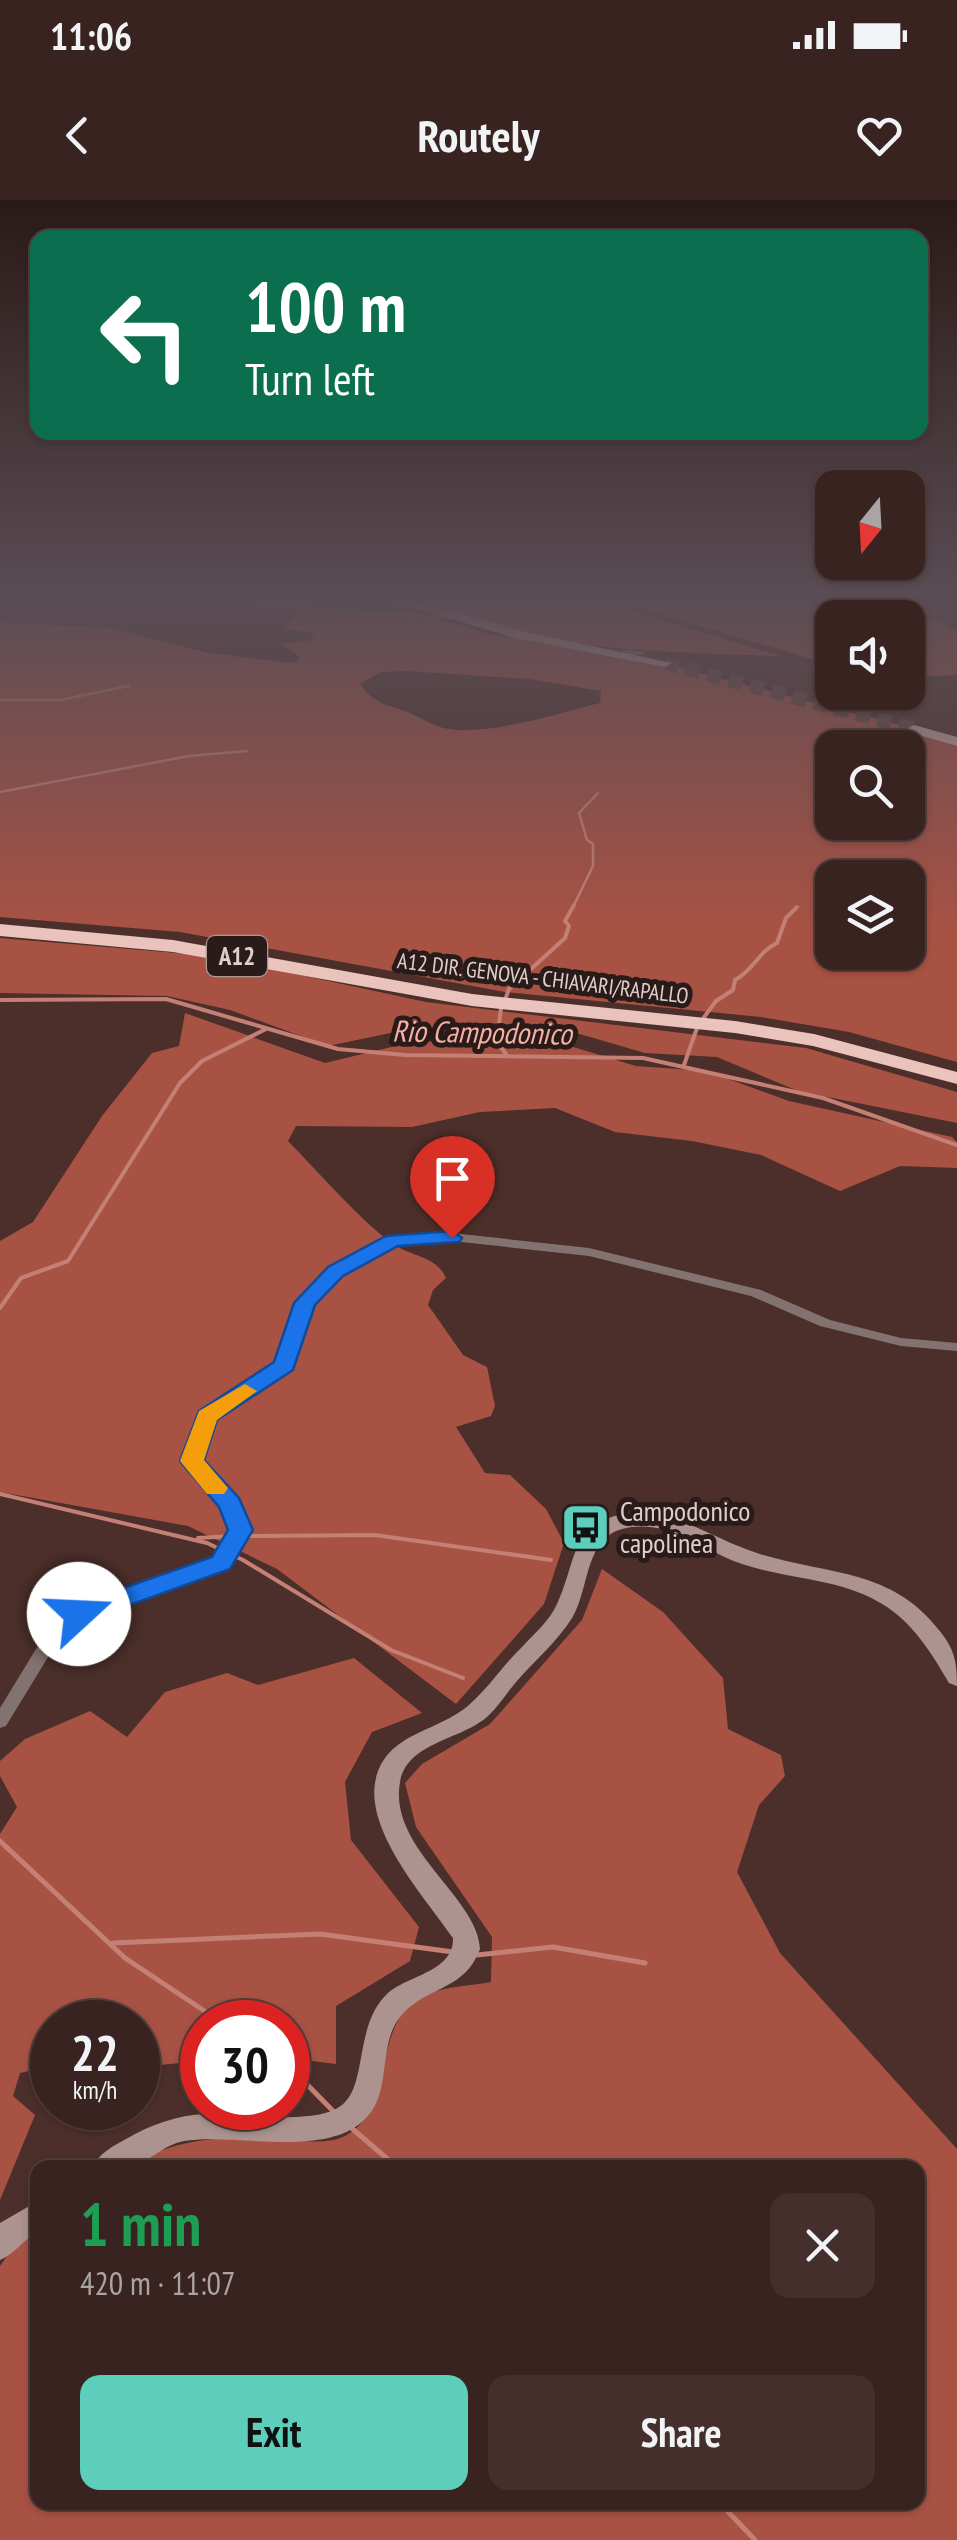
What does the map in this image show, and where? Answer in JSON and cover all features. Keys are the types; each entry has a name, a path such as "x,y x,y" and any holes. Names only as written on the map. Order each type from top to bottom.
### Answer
{"highway":[{"name":"A12 DIR. GENOVA - CHIAVARI/RAPALLO","path":"0,926 172,946 474,996 649,1013 815,1037 957,1078"},
{"name":"A12","path":"815,1037 957,1070"}],"main road":[{"path":"914,728 957,742"}],"street":[{"path":"0,1722 50,1640 79,1614 221,1563 240,1530 230,1504 192,1461 207,1416 284,1365 305,1303 336,1272 394,1240 452,1238 589,1252 756,1293 825,1323 901,1342 957,1346"},
{"path":"117,2160 132,2149 185,2128 319,2128 353,2113 363,2099 380,2024 389,2008 462,1965 468,1948 466,1936 396,1832 386,1784 396,1761 417,1742 476,1714 564,1614 590,1540 610,1524 639,1520 674,1524 745,1558 860,1584 882,1593 910,1612 938,1642 957,1677"},
{"path":"0,2246 10,2233 30,2219"}],"shaded area":[{"path":"0,709 399,709 440,727 476,730 575,709 815,709 842,710 919,730 815,730 815,840 925,840 925,732 957,740 957,1062 849,1032 761,1017 505,992 180,932 0,917"},
{"path":"0,938 212,956 426,1002 806,1048 957,1092 957,1123 798,1091 717,1057 645,1053 559,1028 488,1023 400,1031 328,1046 230,1010 167,996 0,993"},
{"path":"185,1013 325,1063 408,1043 498,1037 553,1041 636,1066 706,1071 789,1101 952,1137 957,1142 957,1168 900,1166 840,1191 761,1155 692,1141 615,1132 555,1108 480,1112 412,1127 296,1126 288,1141 344,1200 390,1242 433,1263 446,1278 433,1290 428,1305 463,1355 487,1367 495,1406 491,1416 456,1427 485,1473 510,1475 546,1509 564,1543 544,1604 456,1704 277,1569 188,1526 0,1492 0,1241 33,1222 102,1116 152,1053 179,1046"},
{"path":"602,1569 663,1612 723,1678 728,1729 781,1755 785,1776 759,1805 737,1872 780,1953 957,2149 957,2540 0,2540 0,2266 12,2249 30,2235 30,2510 925,2510 925,2160 141,2160 202,2141 320,2141 343,2137 359,2125 370,2109 393,2031 403,2013 417,1999 433,1992 491,1982 492,1937 416,1827 405,1783 422,1764 490,1724 582,1620"},
{"path":"354,1658 422,1713 372,1732 345,1782 351,1840 419,1927 410,1961 336,2006 336,2064 310,2061 310,2000 180,2000 180,2063 160,2065 160,2000 30,2000 30,2071 20,2073 13,2096 30,2111 30,2127 0,2200 0,1834 17,1807 0,1776 0,1761 25,1739 90,1711 127,1737 165,1692 227,1673 258,1685"}],"waterway":[{"path":"0,792 189,756 247,751"},
{"path":"574,905 593,866 593,844 587,840 579,813 598,793"},
{"path":"505,1000 509,989 565,938 569,926 565,921 574,905"},
{"path":"702,1020 716,1001 733,990 735,980 777,943 786,918 797,907"},
{"name":"Rio Campodonico","path":"0,1000 166,999 338,1049 405,1055 643,1058 823,1098 957,1145"},
{"path":"501,1008 497,1042 506,1054"},
{"path":"684,1065 697,1028"},
{"path":"0,1308 21,1278 68,1261 180,1083 202,1061 266,1029"},
{"path":"0,1494 207,1543 243,1560 391,1650 463,1678"},
{"path":"243,1536 375,1535 551,1560"},
{"path":"198,1538 233,1536"},
{"path":"0,1841 125,1958 188,2000"},
{"path":"113,1943 320,1934 453,1952"},
{"path":"477,1955 553,1947 645,1963"},
{"path":"310,2087 334,2112"},
{"path":"348,2125 389,2160"},
{"path":"727,2510 755,2540"}],"tunnel":[{"path":"839,709 914,729"}],"slow traffic":[{"path":"216,1488 192,1461 207,1416 245,1391"}],"place":[{"name":"Campodonico capolinea","path":"585,1527"}],"route":[{"path":"79,1614 221,1563 240,1530 230,1504 192,1461 207,1416 284,1365 305,1303 336,1272 394,1240 452,1238"}]}
